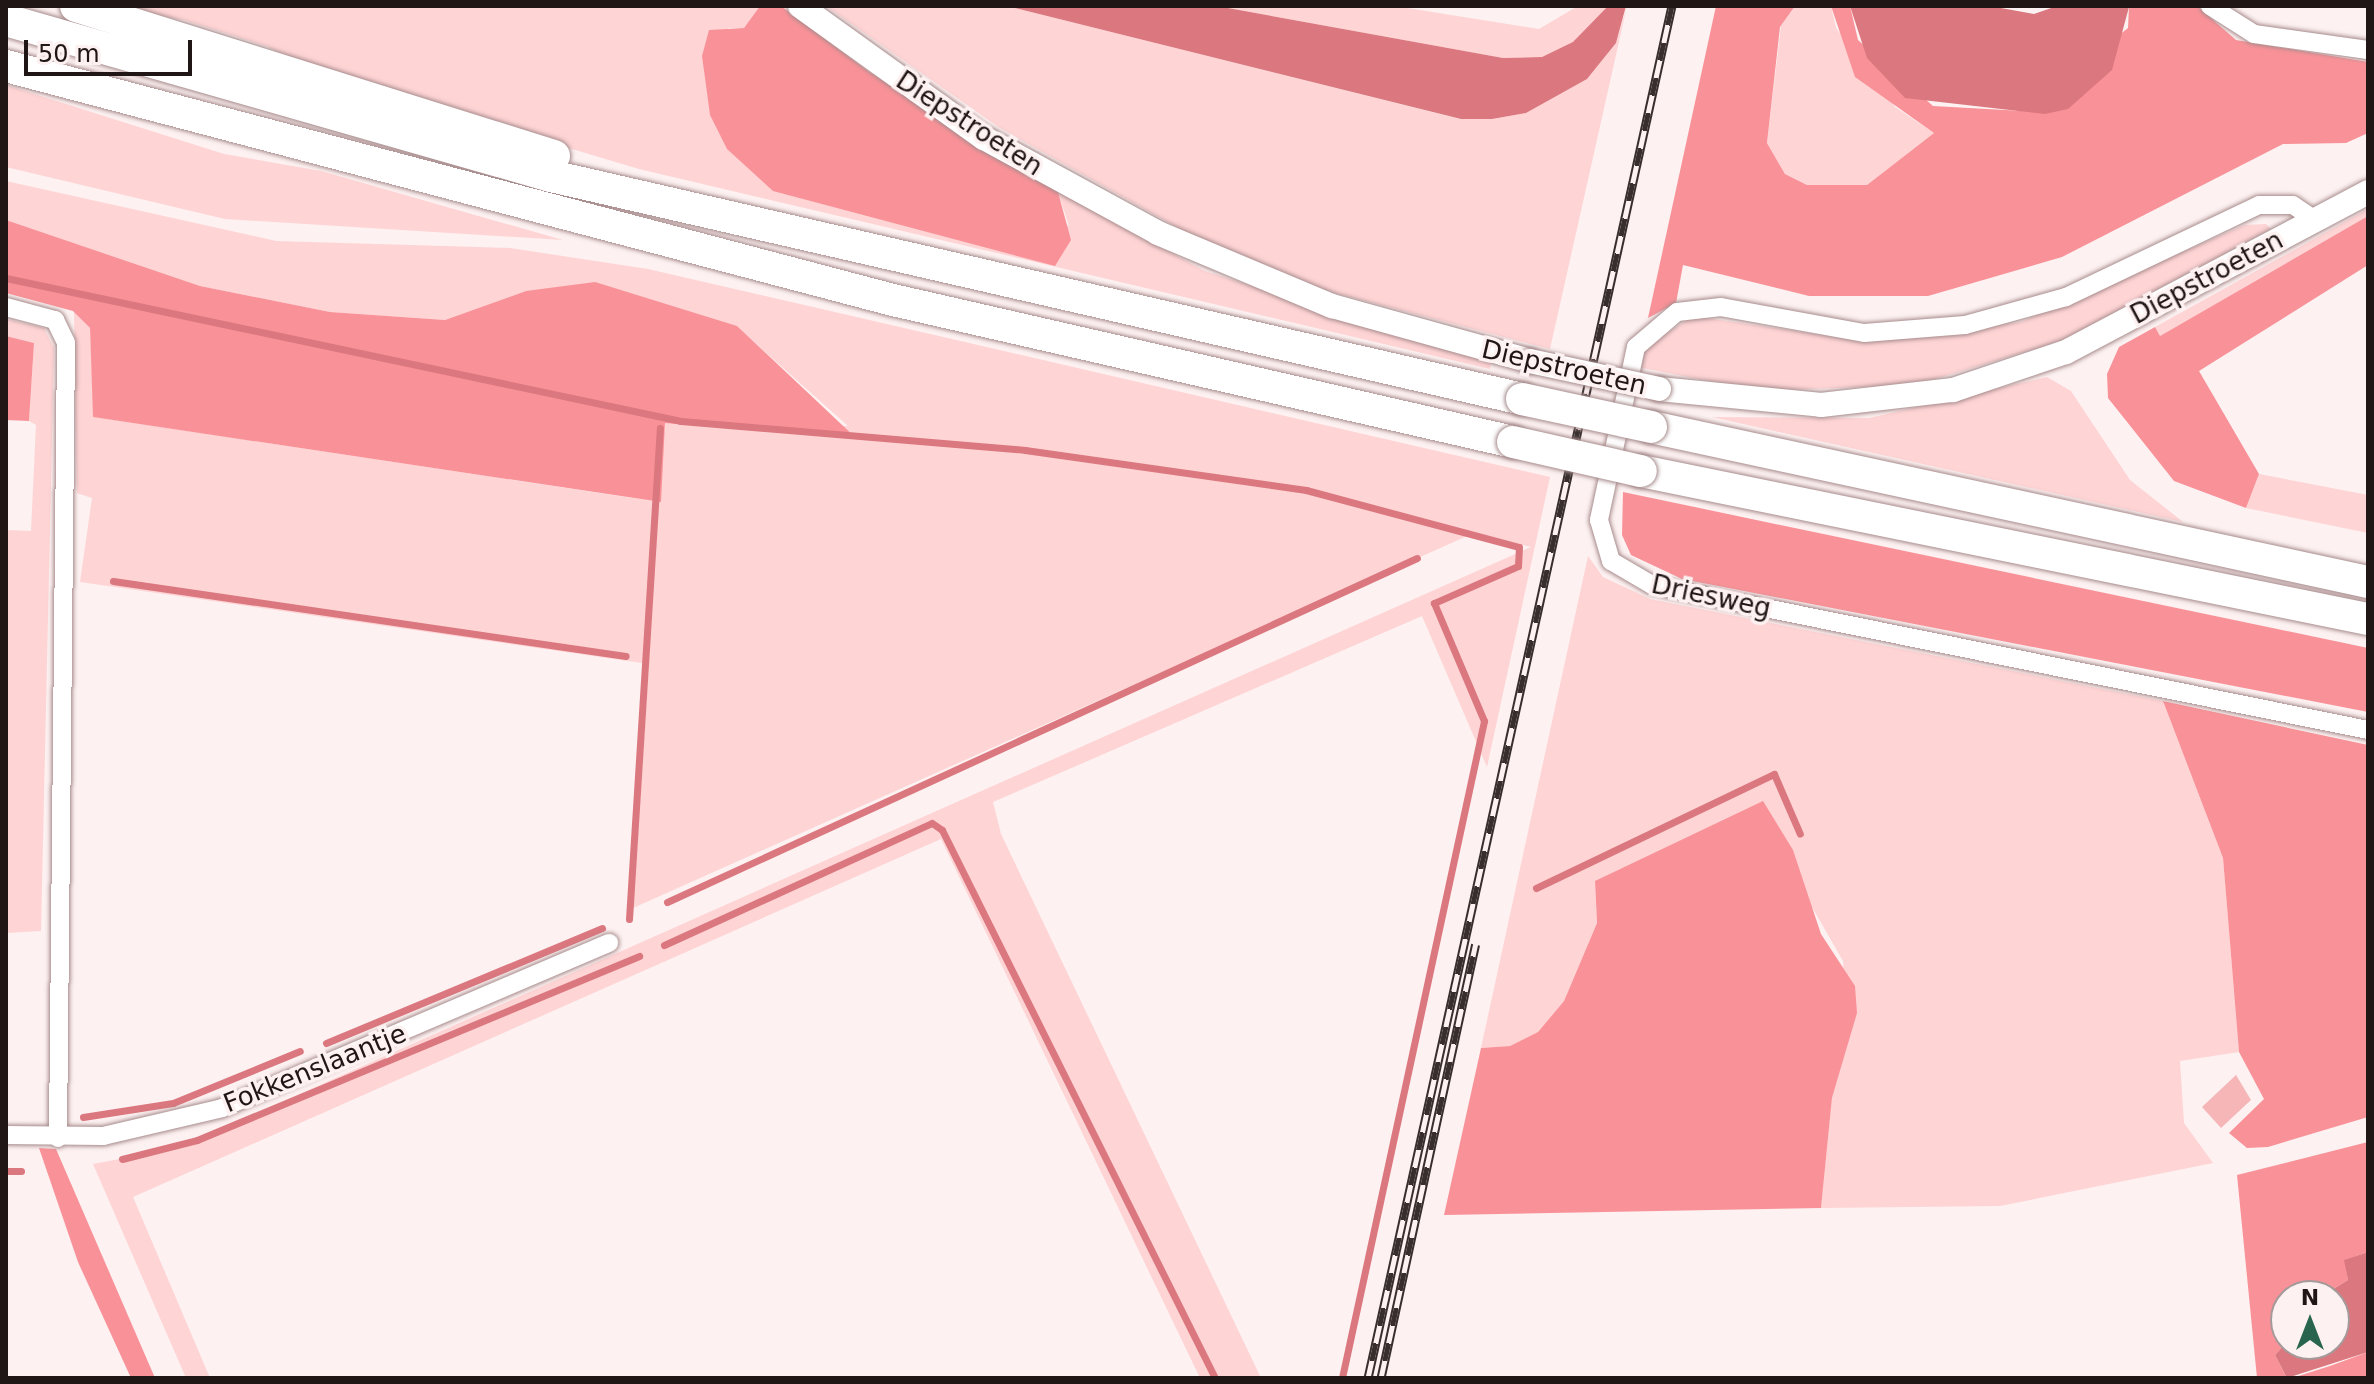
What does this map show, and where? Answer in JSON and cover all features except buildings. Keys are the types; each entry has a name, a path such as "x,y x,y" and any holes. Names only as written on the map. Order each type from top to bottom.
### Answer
{"highway":[{"path":"76,6 567,160 688,207"},
{"path":"6,20 323,115 688,207 1522,399 2368,582"},
{"path":"6,66 893,300 1641,471 2368,619"}],"street":[{"name":"Diepstroeten","path":"800,6 984,138 1158,233 1332,306 1530,361 1659,389 1821,405 1953,390 2066,352 2368,192"},
{"path":"2210,6 2254,34 2368,50"},
{"name":"Driesweg","path":"2315,220 2300,207 2259,205 2066,297 1965,325 1864,333 1721,307 1677,312 1636,347 1599,520 1611,561 1652,585 2368,730"},
{"path":"6,307 55,320 66,343 58,1138"},
{"name":"Fokkenslaantje","path":"6,1135 58,1138 166,1125 222,1108 609,943"}],"shaded area":[{"path":"102,6 760,6 744,28 727,28 1069,226 1058,192 1205,271 1491,363 1490,369 639,169 337,79 266,46 184,20"},
{"path":"760,6 781,6 868,71 1058,192 1071,240 1055,266 773,191 727,149 710,115 702,56 709,30 744,28"},
{"path":"826,6 1007,6 1460,119 1492,119 1526,113 1587,79 1616,43 1627,6 1550,349 1320,289 1198,239 1000,128"},
{"path":"1007,6 1217,6 1503,58 1542,57 1573,42 1608,6 1626,6 1616,43 1587,79 1526,113 1492,119 1461,119"},
{"path":"1217,6 1395,6 1539,29 1578,6 1608,6 1573,43 1542,57 1503,58"},
{"path":"1716,6 1795,6 1780,27 1767,143 1785,174 1807,185 1867,185 1934,133 1855,77 1831,6 1850,6 1858,40 1933,106 2023,111 2128,28 2129,6 2197,6 2236,40 2368,62 2368,133 2346,143 2283,144 2062,257 1928,296 1809,296 1683,265 1676,303 1648,318"},
{"path":"1795,6 1831,6 1836,28 1895,107 1934,133 1867,185 1807,185 1785,174 1767,143 1781,26"},
{"path":"1850,6 1990,6 2034,14 2057,6 2129,7 2112,70 2068,109 2045,114 1905,98 1867,58"},
{"path":"6,85 224,154 321,171 563,240 225,219 6,167"},
{"path":"6,181 276,241 510,248 648,269 1550,477 1487,767 1422,616 993,802 1001,834 1261,1378 1200,1378 941,839 133,1197 210,1378 186,1378 93,1164 178,1148 1531,547 1474,533 633,908 649,664 80,582 92,498 77,493 74,311 90,328 94,417 659,502 665,423 848,426 737,327 526,291 445,320 330,312 200,286 6,220"},
{"path":"2368,209 2368,216 2160,336 2155,327"},
{"path":"2368,216 2368,265 2199,371 2259,474 2246,508 2174,481 2108,398 2107,374 2119,347 2155,327 2160,336"},
{"path":"6,220 200,286 330,312 445,320 526,291 595,282 737,326 857,439 665,423 661,502 93,417 90,328 73,311 6,293"},
{"path":"2266,224 2271,229 2061,341 1915,385 1760,391 1637,367 1643,349 1693,316 1870,342 2021,322 2245,225"},
{"path":"6,319 44,328 54,348 41,931 6,933 6,530 31,531 36,425 29,421 34,343 6,336"},
{"path":"6,336 34,343 29,421 6,420"},
{"path":"2047,377 2071,391 2130,480 2183,522 1712,417 1869,418"},
{"path":"2259,474 2368,495 2368,533 2246,508"},
{"path":"1623,492 2368,648 2368,712 1682,579 1631,555 1622,535"},
{"path":"1588,556 1603,577 1650,599 2163,701 2223,858 2239,1052 2180,1061 2184,1123 2213,1163 2000,1206 1821,1208 1832,1098 1848,1043 1843,961 1812,907 1595,881 1597,923 1564,1001 1538,1032 1510,1046 1481,1048"},
{"path":"2163,701 2368,745 2368,1117 2268,1147 2247,1148 2229,1133 2264,1099 2239,1052 2223,858"},
{"path":"1763,801 1793,850 1821,934 1855,986 1857,1013 1832,1098 1821,1208 1444,1215 1481,1048 1510,1046 1538,1032 1564,1001 1597,923 1595,881"},
{"path":"2368,1142 2368,1252 2345,1260 2348,1280 2270,1280 2270,1360 2278,1360 2287,1378 2257,1378 2237,1175"},
{"path":"39,1148 56,1149 155,1378 131,1378 78,1262"},
{"path":"2368,1252 2368,1352 2350,1358 2350,1280 2344,1260"},
{"path":"2368,1352 2368,1378 2292,1378 2350,1360"},
{"path":"2278,1360 2343,1360 2287,1378"}],"waterway":[{"path":"6,278 681,421 1025,450 1306,490 1519,547 1518,566 1434,603 1484,721 1342,1378"},
{"path":"629,919 660,428"},
{"path":"667,902 1417,558"},
{"path":"113,581 626,656"},
{"path":"1536,888 1774,774 1800,834"},
{"path":"664,945 932,823 942,830 1215,1378"},
{"path":"326,1043 602,928"},
{"path":"122,1159 197,1140 639,956"},
{"path":"83,1117 173,1103 300,1051"},
{"path":"6,1171 21,1171"}],"railway":[{"path":"1368,1378 1672,6"},
{"path":"1381,1378 1476,944"}]}
